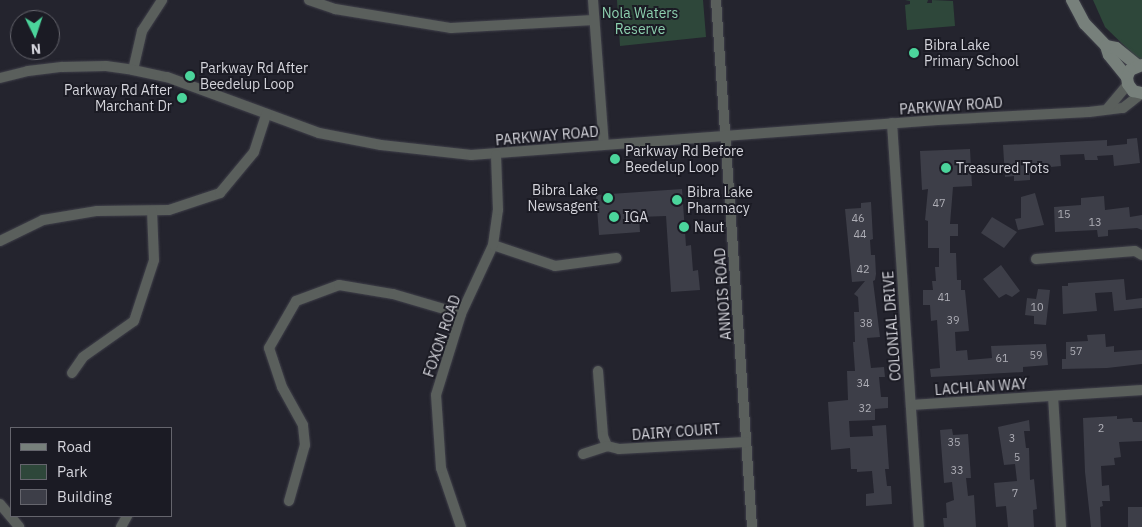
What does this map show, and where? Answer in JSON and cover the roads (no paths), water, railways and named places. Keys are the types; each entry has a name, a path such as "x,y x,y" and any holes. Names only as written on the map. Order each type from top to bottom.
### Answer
{"street":[{"path":"133,70 142,31 162,0"},
{"path":"309,0 335,9 451,28 594,20"},
{"path":"594,0 604,145"},
{"name":"ANNOIS ROAD","path":"716,0 752,527"},
{"path":"1072,0 1085,24 1106,46 1109,56 1128,81 1133,91 1141,94"},
{"path":"1106,46 1116,48 1140,65 1130,70 1128,81 1108,108"},
{"name":"PARKWAY ROAD","path":"0,78 28,71 62,67 106,66 133,70 167,77 319,133 381,145 452,155 496,155 604,145 725,138 892,124 1089,112 1108,108 1123,108 1141,94"},
{"path":"0,241 43,220 97,211 169,210 220,193 254,152 266,114"},
{"name":"COLONIAL DRIVE","path":"892,124 919,527"},
{"name":"FOXON ROAD","path":"461,527 441,468 436,395 461,314 492,245 498,210 496,155"},
{"path":"72,372 83,358 134,321 154,260 152,210"},
{"path":"492,245 555,266 616,258"},
{"path":"1036,259 1135,251 1142,255"},
{"path":"289,501 305,445 303,425 282,387 269,348 296,300 339,285 393,294 461,314"},
{"path":"598,371 603,436 607,446"},
{"name":"LACHLAN WAY","path":"912,406 1142,390"},
{"path":"1053,396 1061,527"},
{"name":"DAIRY COURT","path":"582,454 607,446 619,449 746,442"},
{"path":"0,504 10,516"},
{"path":"11,517 19,527"}],"place":[{"name":"Bibra Lake Primary School","path":"914,53"},
{"name":"Parkway Rd After Beedelup Loop","path":"190,76"},
{"name":"Parkway Rd After Marchant Dr","path":"182,98"},
{"name":"Parkway Rd Before Beedelup Loop","path":"615,159"},
{"name":"Treasured Tots","path":"946,168"},
{"name":"Bibra Lake Newsagent","path":"608,198"},
{"name":"Bibra Lake Pharmacy","path":"677,200"},
{"name":"IGA","path":"614,217"},
{"name":"Naut","path":"684,227"}],"park label":[{"name":"Nola Waters Reserve","path":"640,22"}]}
